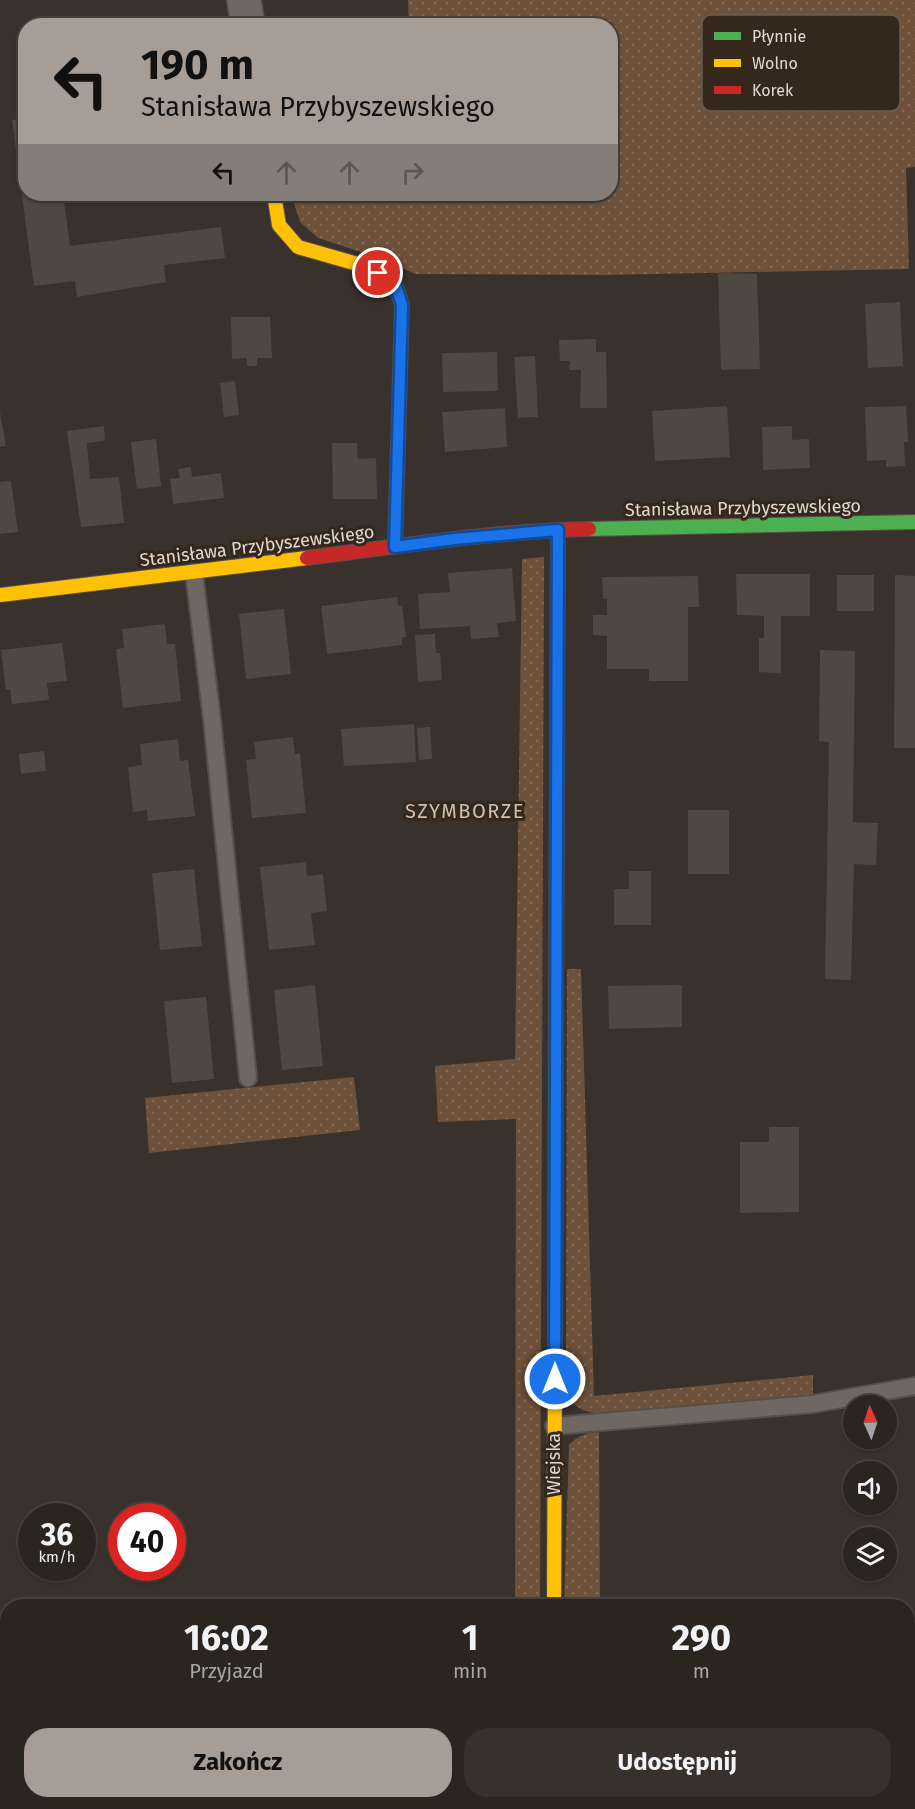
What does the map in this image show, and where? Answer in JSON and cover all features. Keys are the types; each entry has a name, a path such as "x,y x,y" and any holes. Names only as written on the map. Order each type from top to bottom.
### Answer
{"street":[{"path":"244,0 247,18"},
{"path":"275,201 279,225 298,247 361,265 394,280 402,305 395,547"},
{"name":"Stanisława Przybyszewskiego","path":"0,595 194,573 454,539 558,530 915,522"},
{"name":"Wiejska","path":"554,1599 558,530"}],"lane":[{"path":"194,573 248,1078"},
{"path":"554,1426 813,1404 915,1386"}],"shaded area":[{"path":"408,0 915,0 915,167 906,168 909,269 605,275 415,274 388,261 318,238 300,222 293,201 618,201 618,18 409,18"},
{"path":"544,557 540,1599 515,1599 516,1119 438,1122 435,1066 515,1059 522,559"},
{"path":"567,969 581,969 594,1396 813,1375 813,1395 604,1414 582,1410 566,1395"},
{"path":"354,1077 360,1130 149,1153 145,1098"},
{"path":"599,1432 600,1599 564,1599 569,1445 582,1435"}],"building":[{"path":"18,119 18,165 12,120"},
{"path":"23,201 64,201 70,246 221,227 225,258 164,265 166,282 77,297 75,281 34,286"},
{"path":"718,273 757,274 760,369 721,370"},
{"path":"900,302 903,366 868,368 865,304"},
{"path":"231,317 270,317 272,358 257,358 257,366 247,366 247,358 232,359"},
{"path":"596,339 596,352 606,352 607,408 580,408 581,370 569,370 570,361 560,361 559,340"},
{"path":"497,352 498,391 443,392 442,353"},
{"path":"535,356 538,417 518,418 514,357"},
{"path":"235,381 239,415 224,417 220,383"},
{"path":"727,406 730,457 655,461 652,411"},
{"path":"906,406 908,442 904,442 905,466 886,467 886,460 867,461 865,407"},
{"path":"505,408 507,447 445,452 442,412"},
{"path":"0,412 6,446 0,447"},
{"path":"104,426 105,441 87,443 90,479 119,477 124,523 81,527 67,431"},
{"path":"792,426 792,440 809,439 810,468 763,470 762,427"},
{"path":"156,439 161,486 137,489 131,442"},
{"path":"332,443 357,443 358,459 376,458 377,499 333,499"},
{"path":"191,467 192,477 221,473 224,498 173,504 170,479 180,478 178,469"},
{"path":"11,481 18,532 0,534 0,482"},
{"path":"512,568 516,621 497,623 499,637 471,639 470,626 420,629 418,594 450,592 448,573"},
{"path":"736,574 810,574 810,616 781,616 781,673 759,672 759,638 764,638 764,616 737,615"},
{"path":"837,575 874,575 874,611 837,611"},
{"path":"895,575 915,576 915,748 894,748"},
{"path":"698,576 699,607 688,607 688,681 649,681 649,669 607,669 607,636 593,635 593,615 607,615 607,599 603,599 602,577"},
{"path":"397,597 398,606 402,606 406,637 402,637 402,645 327,654 321,606"},
{"path":"284,609 291,674 246,679 239,614"},
{"path":"165,624 167,644 175,644 181,701 123,708 116,649 124,648 122,629"},
{"path":"435,634 436,653 440,653 442,680 418,682 415,635"},
{"path":"62,643 67,681 47,683 49,700 12,704 10,689 6,690 1,650"},
{"path":"820,650 855,651 853,822 878,823 876,865 854,864 851,980 825,979 829,742 819,741"},
{"path":"414,724 416,762 344,766 341,729"},
{"path":"430,727 432,759 419,760 417,728"},
{"path":"293,737 295,754 300,753 306,813 252,818 246,760 256,759 254,742"},
{"path":"178,739 180,761 188,760 195,816 148,821 147,810 133,812 128,767 142,765 140,744"},
{"path":"44,751 46,771 21,774 19,754"},
{"path":"688,810 729,810 729,874 688,874"},
{"path":"306,862 307,876 323,874 327,911 311,913 315,945 269,950 260,867"},
{"path":"194,869 202,946 160,950 152,873"},
{"path":"629,871 651,871 651,925 614,925 614,889 629,889"},
{"path":"315,985 323,1066 282,1070 274,990"},
{"path":"682,985 682,1027 609,1029 608,986"},
{"path":"206,997 214,1079 172,1083 164,1001"},
{"path":"769,1127 799,1127 799,1212 740,1213 740,1142 769,1142"}],"traffic: fast":[{"path":"589,529 915,522"},
{"path":"555,1357 556,1015"}],"traffic: slow":[{"path":"275,201 279,225 298,247 361,265 394,280 402,305 395,547"},
{"path":"0,595 307,558"},
{"path":"554,1599 555,1357"}],"traffic: jam":[{"path":"307,558 483,536 589,529"},
{"path":"556,1015 558,530"}],"district":[{"name":"SZYMBORZE","path":"465,811"}],"route":[{"path":"378,273 394,280 402,305 395,547 454,539 558,530 555,1379"}]}
